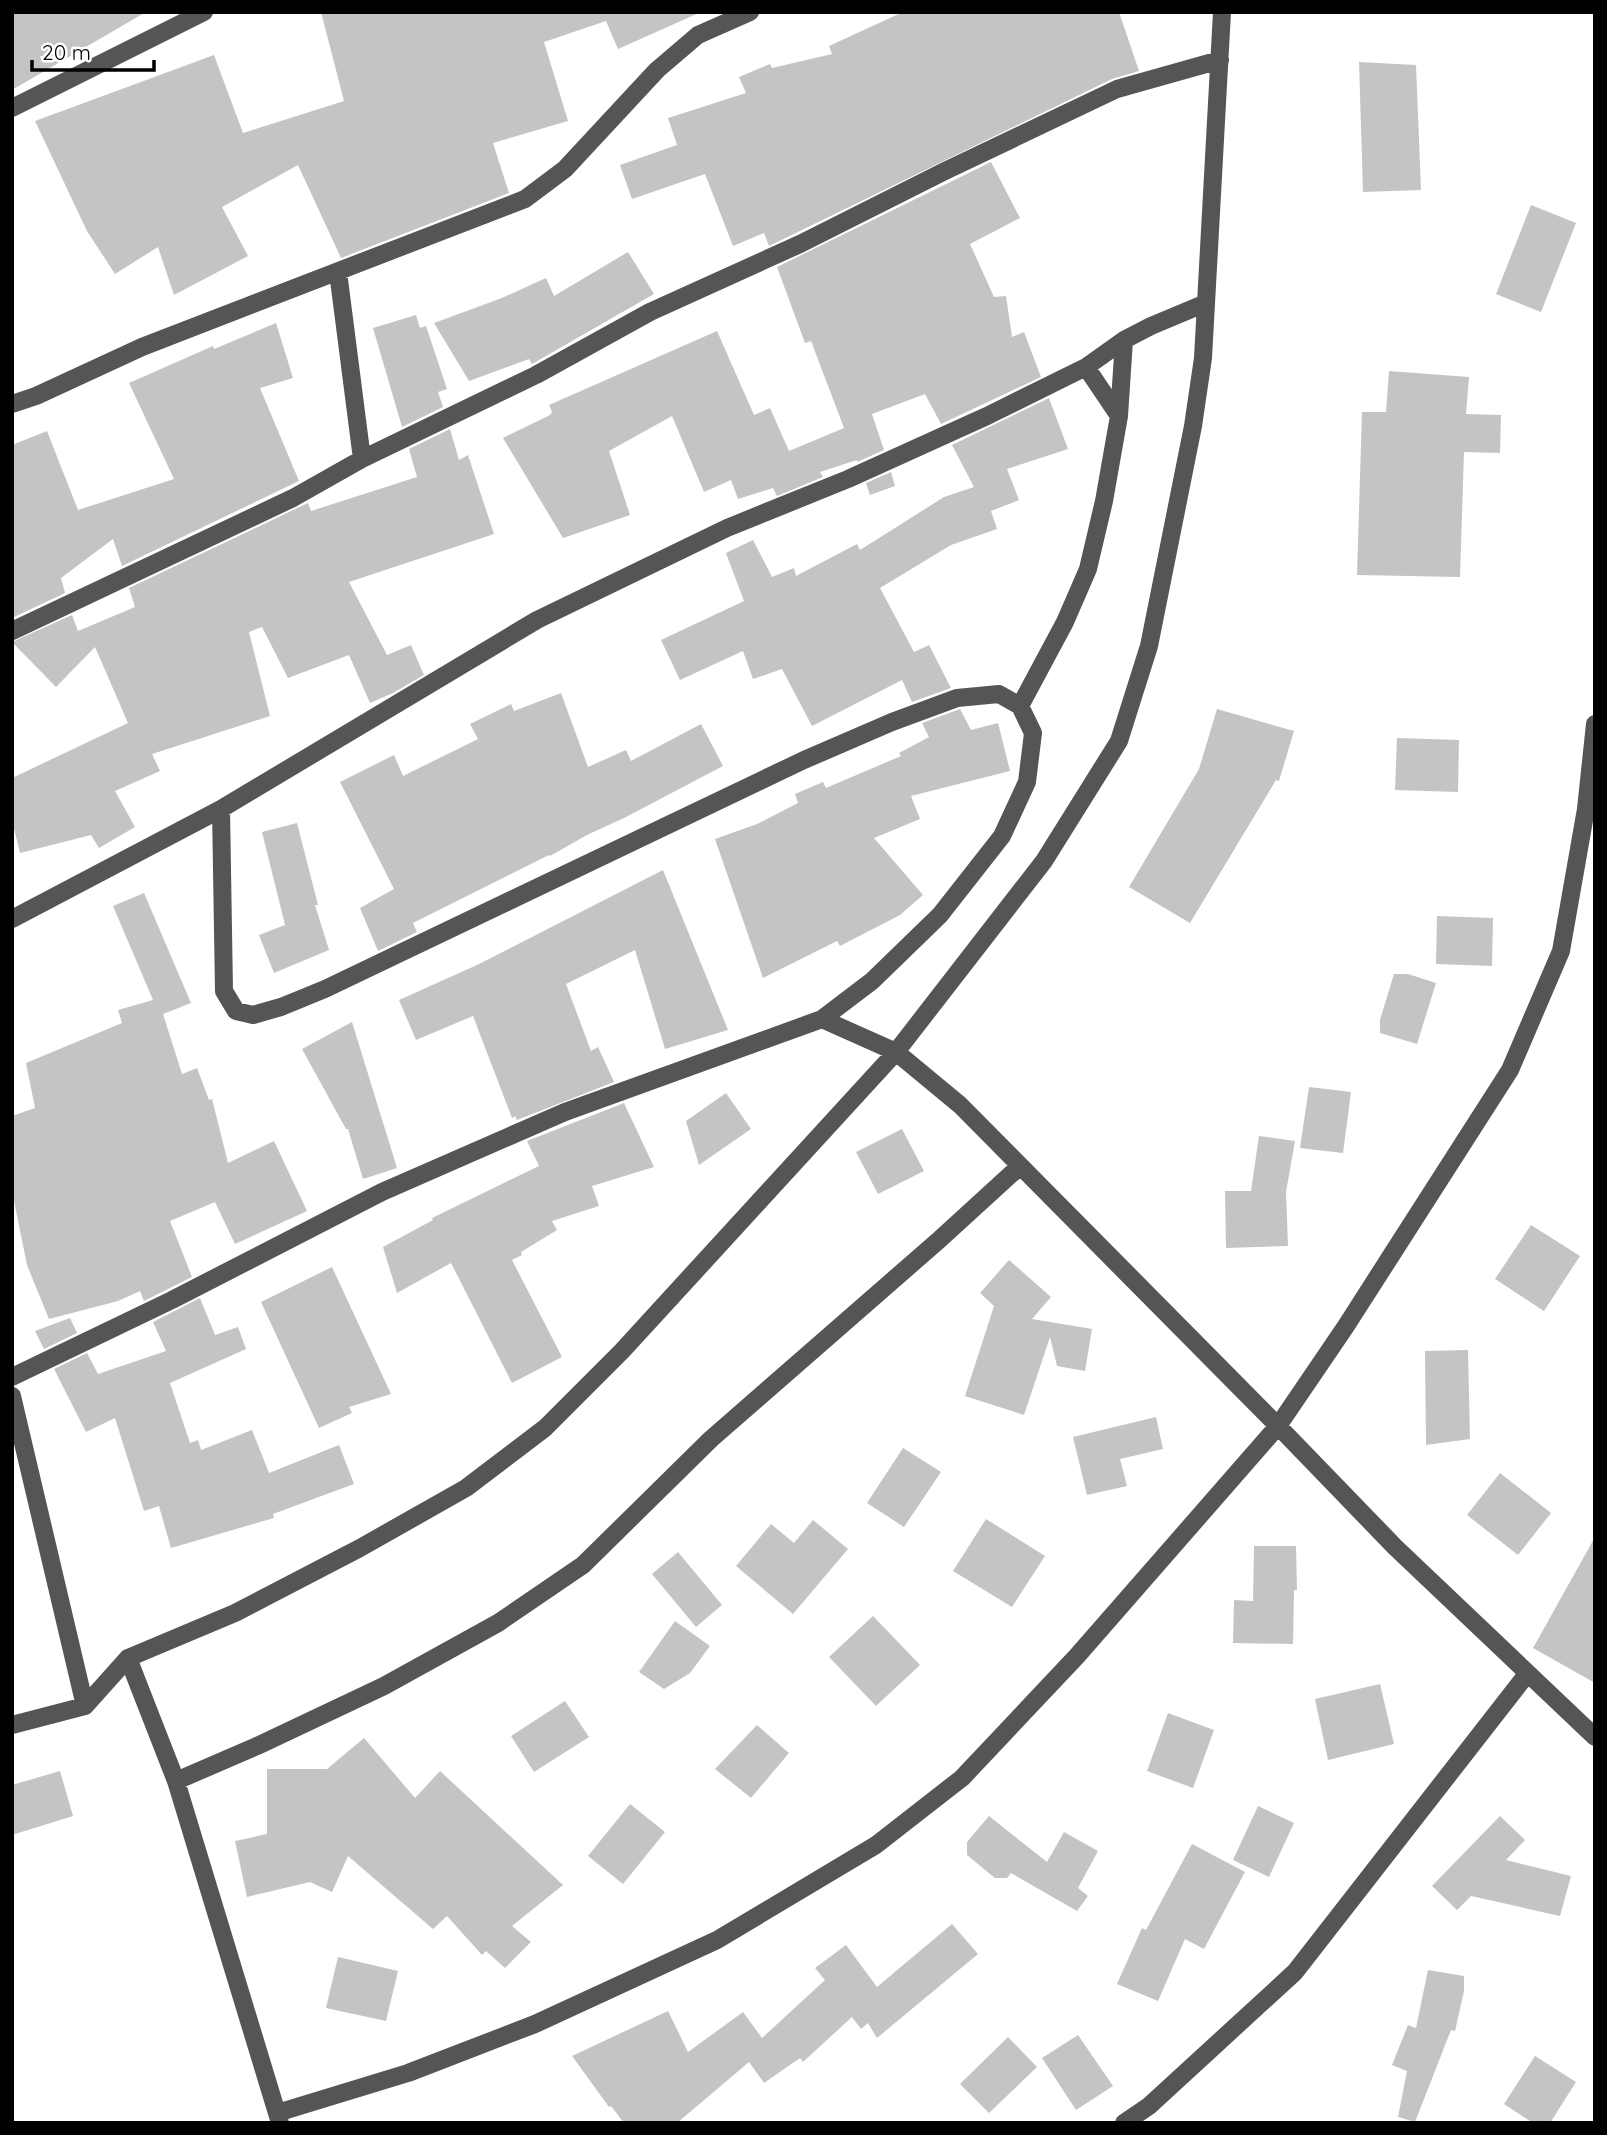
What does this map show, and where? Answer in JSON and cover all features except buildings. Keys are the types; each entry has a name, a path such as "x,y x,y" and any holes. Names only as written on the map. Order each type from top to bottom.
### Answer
{"street":[{"path":"12,108 204,12"},
{"path":"12,404 36,396 142,347 525,199 565,169 657,70 698,35 750,12"},
{"path":"12,1724 85,1706 128,1658 235,1613 360,1548 466,1488 545,1428 622,1351 896,1052 1044,861 1119,741 1152,633 1193,426 1203,358 1222,12"},
{"path":"12,631 293,498 362,459 536,375 649,312 800,244 1117,89 1220,60"},
{"path":"338,272 362,459"},
{"path":"12,919 221,809 537,620 727,528 848,479 987,416 1086,367 1124,340 1206,303"},
{"path":"1020,706 1065,622 1088,569 1119,416 1124,340"},
{"path":"1086,367 1119,416"},
{"path":"12,1377 172,1300 394,1186 565,1112 822,1019 872,981 940,915 1002,836 1027,782 1033,733 1020,706 999,694 957,698 892,722 804,760 325,989 253,1015 236,1011 224,991 221,809"},
{"path":"128,1658 176,1781 278,2118 408,2073 535,2024 717,1940 876,1845 962,1778 1077,1656 1278,1426 1346,1326 1510,1070 1561,951 1586,809 1595,724"},
{"path":"822,1019 896,1052 960,1105 1395,1547 1595,1737"},
{"path":"176,1781 384,1686 498,1623 583,1565 711,1439 1019,1167"},
{"path":"12,1396 85,1706"},
{"path":"1124,2123 1149,2106 1295,1972 1527,1674"}]}
